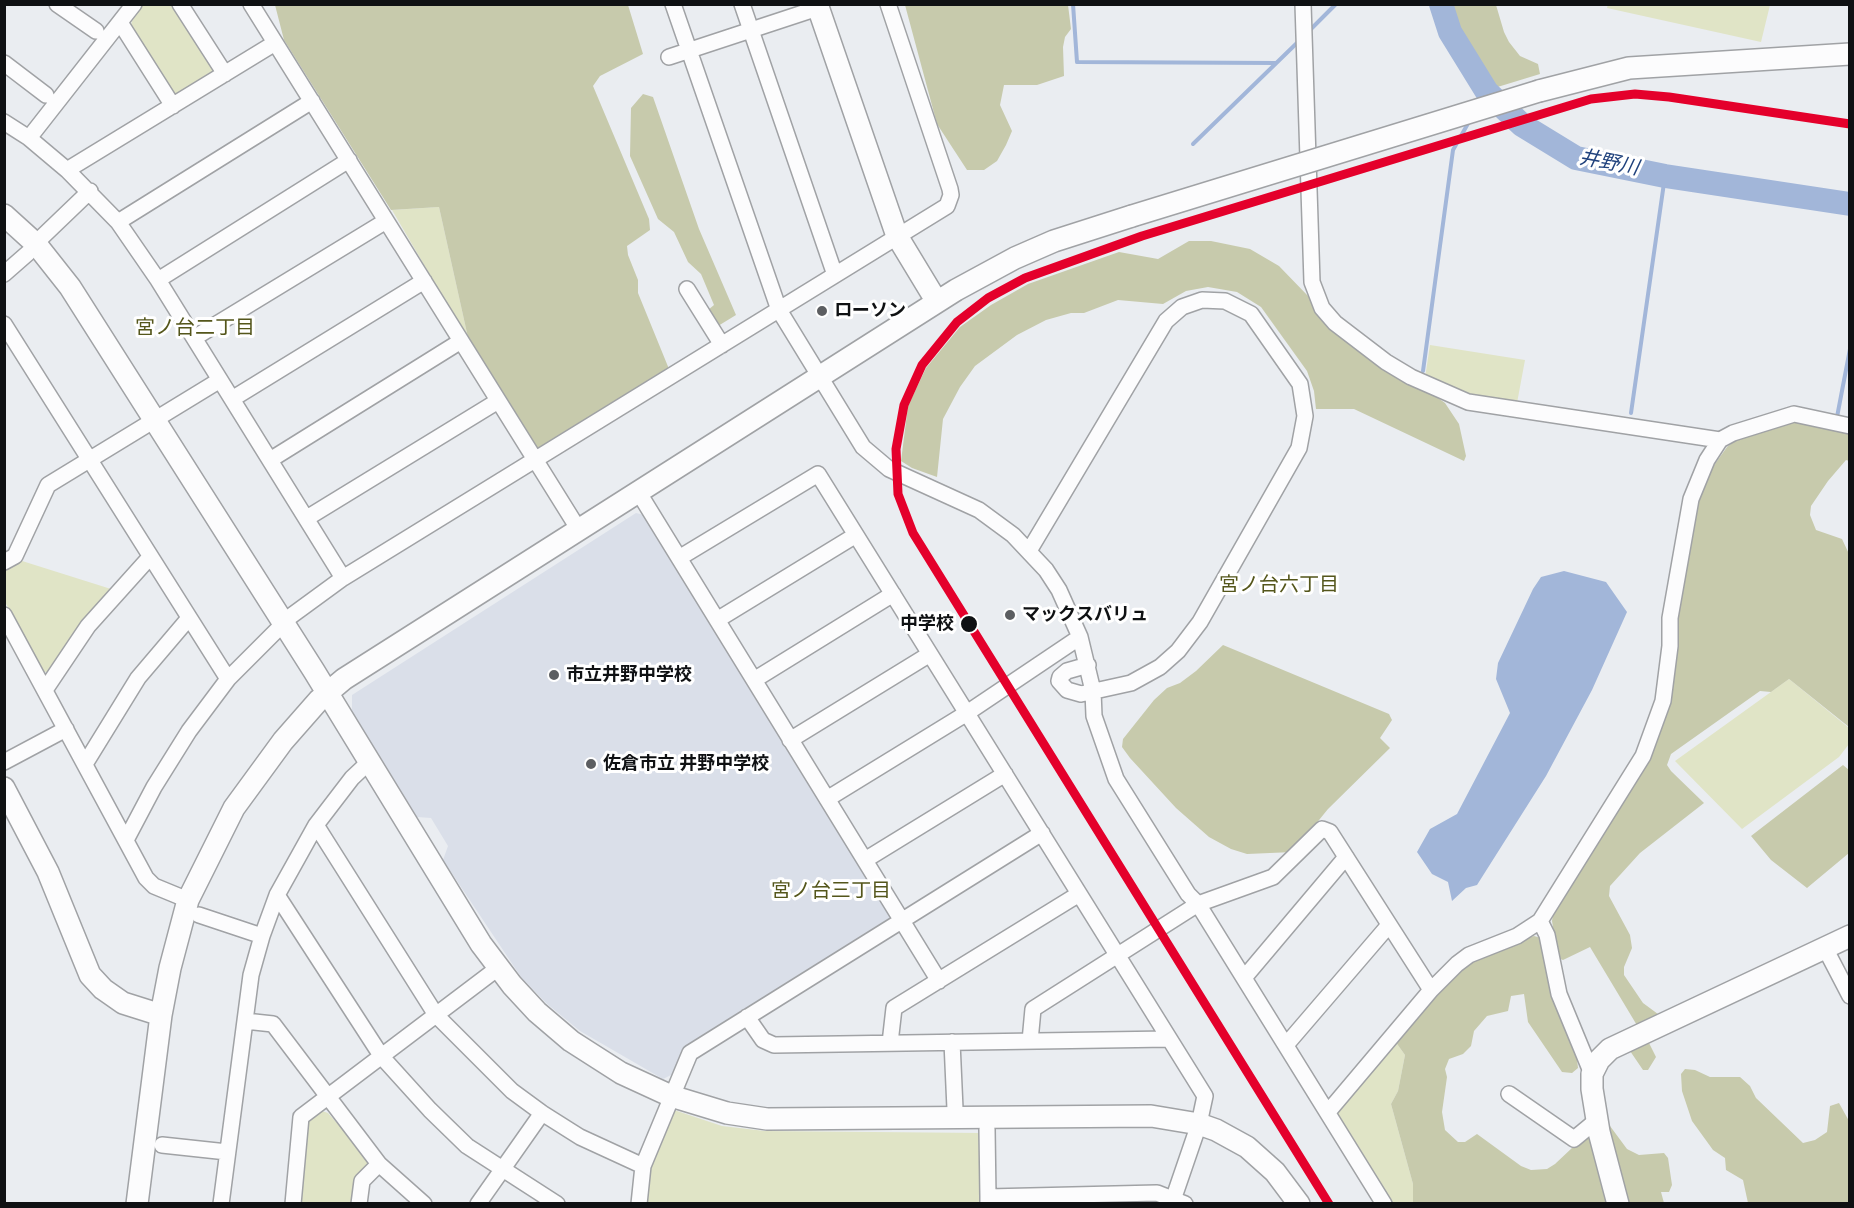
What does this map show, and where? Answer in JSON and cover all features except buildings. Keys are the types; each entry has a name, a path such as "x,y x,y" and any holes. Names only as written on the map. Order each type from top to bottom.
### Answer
{"street":[{"path":"57,4 96,32"},
{"path":"29,138 121,24 134,4"},
{"path":"180,4 225,74"},
{"path":"251,4 579,530"},
{"path":"673,4 779,310 863,447 889,469 944,492 996,521 1029,551 1059,590 1080,636 1093,691 1094,716 1101,742 1116,779 1188,894 1198,904 1384,1203"},
{"path":"742,4 835,275"},
{"path":"126,840 154,787 189,730 228,679 283,624 344,578 947,206 951,195 888,4"},
{"path":"1303,4 1312,282 1322,308 1335,323 1386,362 1411,377 1468,402 1720,440"},
{"path":"669,57 817,6 897,236 937,302"},
{"path":"121,24 172,106"},
{"path":"68,171 275,43"},
{"path":"137,1203 161,1015 170,968 193,908 212,848 234,808 283,741 327,693 937,302 1015,258 1054,241 1539,91 1629,68 1850,54"},
{"path":"4,63 46,95"},
{"path":"118,222 312,101"},
{"path":"4,122 29,138 68,171 118,222 158,280 344,578"},
{"path":"158,280 349,160"},
{"path":"41,238 90,191"},
{"path":"4,215 36,244 70,287 498,968 537,1012 571,1041 621,1073 671,1096 727,1113 767,1119 1151,1116 1199,1124 1216,1130 1247,1147 1275,1172 1299,1203"},
{"path":"194,338 386,220"},
{"path":"4,274 28,253"},
{"path":"232,399 424,281"},
{"path":"687,289 722,345"},
{"path":"1029,551 1166,321 1182,307 1202,300 1225,301 1251,314 1300,384 1305,416 1299,448 1200,622 1178,651 1160,667 1131,683 1093,691 1073,693 1066,690 1059,681 1067,671 1088,665"},
{"path":"6,330 228,679"},
{"path":"270,460 461,340"},
{"path":"4,562 15,556 48,485 220,380"},
{"path":"307,518 498,401"},
{"path":"1328,1112 1431,990 1469,954 1517,936 1540,921 1643,756 1655,727 1668,671 1670,618 1691,500 1707,460 1720,440 1733,433 1794,414 1850,426"},
{"path":"679,558 818,474 1205,1096 1179,1200 1157,1193 988,1200 987,1129"},
{"path":"639,493 939,981"},
{"path":"717,620 856,535"},
{"path":"45,690 88,626 150,557"},
{"path":"754,680 893,594"},
{"path":"4,615 146,878 154,886 193,908 262,936"},
{"path":"85,764 138,678 189,618"},
{"path":"827,799 967,713 1080,636"},
{"path":"790,740 930,654"},
{"path":"4,762 66,729"},
{"path":"221,1203 251,975 262,936 277,895 316,825 352,778 369,762"},
{"path":"865,860 1005,774"},
{"path":"4,788 48,872 90,975 103,989 123,1003 161,1015"},
{"path":"316,825 436,1015 512,1091 542,1113 580,1137 643,1166"},
{"path":"1030,1041 1033,1009 1198,904 1274,877 1322,829 1330,832 1431,990"},
{"path":"639,1203 643,1166 690,1053 1042,833"},
{"path":"1244,978 1346,857"},
{"path":"890,1043 894,1008 1079,894"},
{"path":"277,895 382,1057 460,1139 501,1170 557,1203"},
{"path":"1540,921 1547,935 1559,994 1592,1074 1597,1120 1618,1203"},
{"path":"1286,1045 1389,925"},
{"path":"1592,1074 1610,1049 1850,936"},
{"path":"1825,948 1850,996"},
{"path":"293,1203 301,1117 498,968"},
{"path":"747,1017 763,1040 774,1045 1169,1039"},
{"path":"244,1021 273,1024 379,1164 424,1203"},
{"path":"952,1042 955,1109"},
{"path":"1509,1094 1574,1139 1597,1120"},
{"path":"478,1203 542,1113"},
{"path":"162,1145 227,1152"},
{"path":"358,1203 362,1181 379,1164"}],"shaded area":[{"name":"佐倉市立 井野中学校","path":"636,513 644,515 890,915 889,921 684,1049 673,1074 663,1079 580,1031 546,1003 521,977 443,860 448,846 431,818 417,817 352,711 352,695"}],"green space":[{"path":"1608,4 1770,5 1761,42 1607,8"},
{"path":"143,5 172,5 212,69 212,73 178,97 170,95 130,29 132,21"},
{"path":"275,5 628,5 643,54 600,76 593,86 649,219 650,230 627,246 628,255 638,280 638,293 669,369 544,446 537,448 532,444 469,342 439,207 391,210 284,40"},
{"path":"905,5 1068,5 1071,29 1065,37 1063,47 1064,76 1037,85 1004,85 1000,105 1012,131 1006,145 997,161 984,170 967,170 937,124"},
{"path":"1447,5 1496,5 1509,42 1520,56 1538,64 1540,74 1491,89 1455,30"},
{"path":"643,94 653,97 699,229 736,315 718,326 708,310 714,305 701,274 688,262 674,232 658,219 630,156 631,108"},
{"path":"439,207 469,342 392,210"},
{"path":"1189,241 1211,241 1250,249 1279,266 1309,297 1317,310 1445,403 1459,424 1466,456 1464,461 1354,409 1316,409 1314,391 1307,371 1261,307 1237,292 1208,287 1186,291 1163,304 1118,300 1084,313 1071,313 1046,320 1017,335 975,366 960,387 943,419 937,477 912,468 901,461 908,406 926,368 960,327 991,305 1028,284 1119,252 1158,259"},
{"path":"1430,345 1525,360 1517,403 1469,396 1425,378"},
{"path":"1795,419 1849,431 1849,461 1846,460 1828,481 1811,506 1810,515 1816,530 1842,539 1849,554 1849,727 1789,679 1771,692 1760,691 1671,754 1667,765 1671,771 1704,803 1640,853 1610,886 1609,896 1630,935 1632,948 1624,967 1624,975 1643,1003 1662,1017 1638,1027 1590,947 1563,960 1558,958 1552,921 1554,908 1647,758 1661,729 1670,700 1675,617 1698,501 1705,478 1727,447 1738,438"},
{"path":"19,560 111,589 82,622 50,673 42,671 5,602 5,569"},
{"path":"1223,645 1389,714 1392,720 1380,738 1390,748 1328,809 1293,852 1247,854 1231,849 1209,837 1176,808 1122,747 1123,739 1154,700 1167,688 1180,683 1196,671"},
{"path":"1789,679 1849,728 1849,744 1839,757 1742,829 1675,761"},
{"path":"1843,765 1849,770 1849,853 1807,888 1771,860 1751,836"},
{"path":"1534,936 1541,938 1576,1050 1578,1068 1572,1073 1562,1072 1528,1022 1524,994 1511,996 1508,1011 1487,1016 1474,1031 1471,1046 1463,1054 1449,1059 1445,1069 1447,1077 1442,1112 1445,1130 1458,1142 1465,1142 1477,1134 1521,1166 1531,1170 1547,1169 1555,1164 1590,1131 1612,1203 1413,1203 1413,1184 1391,1104 1398,1091 1405,1055 1395,1041 1435,994 1471,960"},
{"path":"1647,1039 1656,1057 1648,1070 1643,1070 1628,1048"},
{"path":"1395,1041 1405,1055 1398,1091 1391,1104 1413,1184 1413,1203 1392,1203 1336,1111"},
{"path":"1685,1069 1695,1070 1710,1077 1740,1077 1750,1086 1756,1098 1803,1143 1815,1140 1827,1132 1830,1106 1839,1103 1849,1121 1849,1203 1748,1203 1743,1180 1726,1170 1725,1158 1713,1150 1692,1121 1682,1091 1681,1074"},
{"path":"674,1110 722,1126 765,1131 982,1133 983,1203 646,1204 651,1167"},
{"path":"322,1111 328,1113 367,1157 367,1166 355,1178 352,1203 299,1204 309,1121"},
{"path":"1610,1126 1627,1149 1639,1155 1664,1153 1668,1158 1672,1185 1669,1192 1661,1192 1664,1203 1626,1203 1608,1131"}],"water":[{"path":"1564,571 1606,582 1627,612 1592,690 1546,776 1477,885 1466,888 1452,901 1448,882 1432,874 1417,852 1430,829 1457,814 1510,713 1496,679 1498,663 1533,589 1541,577"}],"waterway":[{"path":"1073,4 1077,62 1276,63"},
{"path":"1310,30 1336,4"},
{"name":"井野川","path":"1441,4 1450,32 1487,92 1522,125 1576,158 1665,176 1850,204"},
{"path":"1193,144 1300,40"},
{"path":"1482,101 1487,92"},
{"path":"1423,371 1453,150 1470,120"},
{"path":"1631,413 1665,176"},
{"path":"1837,417 1850,349"}],"transit line":[{"path":"1329,1204 913,533 898,494 896,449 904,405 922,365 957,322 988,298 1025,278 1142,236 1591,99 1635,94 1669,97 1850,124"}],"place":[{"name":"ローソン","path":"822,311"},
{"name":"マックスバリュ","path":"1010,615"},
{"name":"中学校","path":"969,624"},
{"name":"市立井野中学校","path":"554,675"},
{"name":"佐倉市立 井野中学校","path":"591,764"}],"district":[{"name":"宮ノ台二丁目","path":"195,328"},
{"name":"宮ノ台六丁目","path":"1279,585"},
{"name":"宮ノ台三丁目","path":"831,891"}]}
